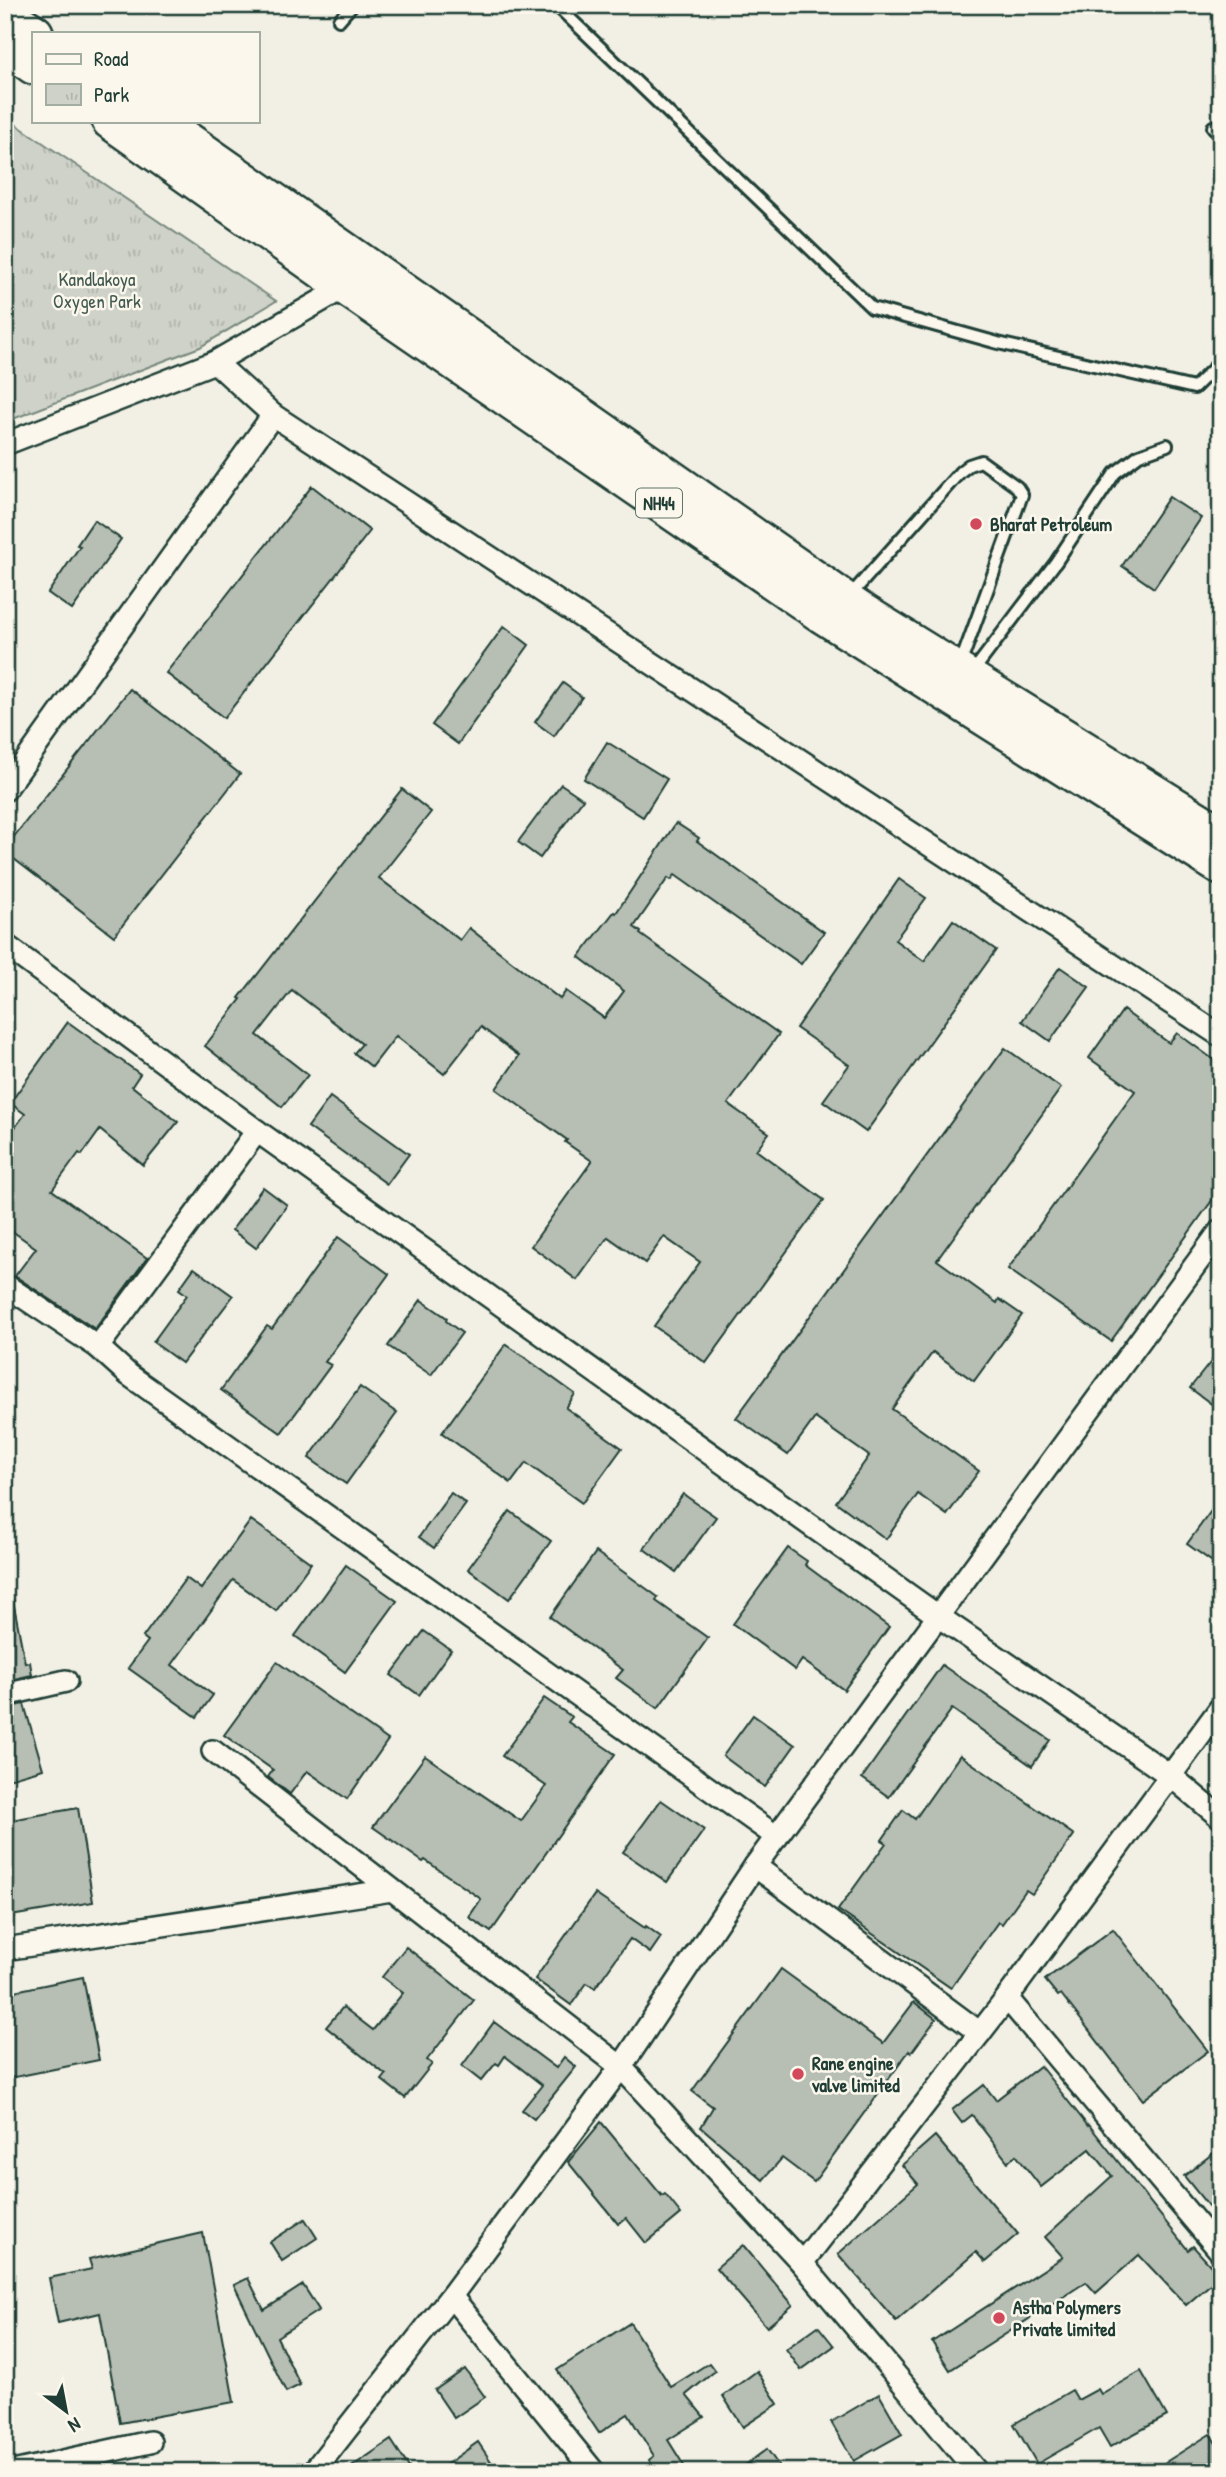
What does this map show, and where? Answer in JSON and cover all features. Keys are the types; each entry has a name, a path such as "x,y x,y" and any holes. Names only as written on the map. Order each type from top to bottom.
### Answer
{"highway":[{"path":"5,13 34,32"},
{"path":"5,46 32,65"},
{"name":"NH44","path":"111,122 345,287 822,615 1221,867"},
{"name":"NH44","path":"161,122 846,600 1221,834"}],"street":[{"path":"5,444 215,362 345,287"},
{"path":"215,362 273,415 1221,1036"},
{"path":"5,790 273,415"},
{"path":"5,945 257,1131 938,1616 1171,1776 1221,1818"},
{"path":"98,1347 257,1131"},
{"path":"313,2472 450,2296 621,2067 755,1866 1221,1230"},
{"path":"5,1285 98,1347 129,1375 778,1837"},
{"path":"5,1695 66,1681"},
{"path":"802,2263 1007,1998 1221,1707"},
{"path":"213,1751 621,2067 802,2263 977,2472"},
{"path":"755,1866 980,2033"},
{"path":"5,1949 392,1889"},
{"path":"1007,1998 1221,2252"},
{"path":"450,2296 594,2472"},
{"path":"13,2472 150,2442"}],"lane":[{"path":"339,20 352,5"},
{"path":"556,5 872,308 998,343 1194,388 1221,360"},
{"path":"963,674 997,637 1056,562 1115,473 1139,455 1167,445"},
{"path":"846,600 960,472 981,461 1017,487 1022,495 963,674"}],"green space":[{"name":"Kandlakoya Oxygen Park","path":"5,117 276,301 200,347 5,422"}],"building":[{"path":"312,486 370,531 224,718 166,673"},
{"path":"1169,497 1201,518 1154,588 1122,566"},
{"path":"94,520 121,539 72,610 48,593"},
{"path":"504,626 529,645 458,744 432,725"},
{"path":"563,683 582,697 554,736 535,722"},
{"path":"130,689 240,774 114,936 5,852 5,848"},
{"path":"607,742 667,779 643,817 584,779"},
{"path":"561,784 583,799 540,858 518,842"},
{"path":"402,789 431,812 379,878 460,940 469,928 560,999 566,991 604,1018 624,991 579,957 614,912 616,913 676,823 824,932 801,964 675,875 671,880 668,878 634,927 779,1034 728,1104 769,1133 756,1150 824,1200 706,1363 654,1326 700,1262 664,1237 645,1263 608,1237 577,1280 531,1246 592,1161 496,1089 519,1056 481,1027 444,1074 396,1036 372,1067 354,1053 362,1044 292,990 257,1035 308,1075 282,1107 205,1046 241,999 239,998"},
{"path":"899,879 926,898 895,940 924,961 953,920 996,950 866,1132 823,1101 849,1065 796,1028"},
{"path":"1060,967 1089,987 1050,1041 1022,1021"},
{"path":"1123,1010 1169,1043 1177,1033 1221,1065 1221,1188 1111,1341 1008,1269 1135,1091 1089,1058"},
{"path":"68,1022 140,1074 132,1086 178,1122 143,1165 100,1130 52,1190 147,1258 95,1329 15,1276 36,1248 5,1226 5,1141 25,1114 10,1103"},
{"path":"1005,1048 1061,1088 937,1260 997,1303 999,1299 1022,1315 974,1381 933,1352 892,1409 979,1471 947,1515 918,1494 886,1539 836,1502 869,1456 815,1418 788,1455 736,1418"},
{"path":"330,1097 409,1154 387,1184 308,1127"},
{"path":"263,1187 287,1205 256,1248 232,1230"},
{"path":"338,1237 389,1274 325,1362 331,1365 281,1433 221,1390 267,1326 272,1329"},
{"path":"194,1268 233,1296 182,1363 153,1342 187,1295 179,1289"},
{"path":"421,1300 447,1318 446,1321 462,1333 431,1375 388,1346"},
{"path":"506,1344 575,1394 566,1408 622,1448 582,1503 526,1463 511,1483 442,1433"},
{"path":"1221,1349 1221,1411 1190,1388"},
{"path":"360,1387 397,1413 346,1484 309,1458"},
{"path":"451,1493 466,1504 434,1548 419,1537"},
{"path":"683,1494 716,1517 676,1572 644,1549"},
{"path":"1221,1497 1221,1568 1187,1544"},
{"path":"510,1511 551,1541 509,1599 468,1569"},
{"path":"251,1520 311,1563 276,1611 233,1580 172,1665 213,1695 197,1717 128,1668 148,1641 143,1637 186,1578 201,1589"},
{"path":"788,1548 807,1561 805,1565 889,1627 844,1690 802,1660 795,1670 733,1624"},
{"path":"596,1552 658,1597 656,1601 708,1638 658,1708 616,1678 623,1670 550,1617"},
{"path":"346,1565 397,1601 345,1672 295,1636"},
{"path":"13,1600 25,1663 30,1662 32,1675 5,1681 5,1601"},
{"path":"424,1631 451,1650 419,1695 391,1675"},
{"path":"277,1662 388,1740 347,1799 307,1771 290,1794 268,1777 273,1770 224,1735"},
{"path":"942,1665 1050,1740 1032,1766 952,1709 889,1797 862,1778"},
{"path":"544,1698 572,1717 568,1722 615,1754 491,1932 469,1917 481,1899 373,1827 425,1756 521,1821 546,1786 502,1756"},
{"path":"24,1704 43,1769 5,1780 5,1708"},
{"path":"753,1715 795,1745 765,1787 723,1756"},
{"path":"960,1755 1074,1835 1032,1894 1026,1890 1002,1924 998,1922 951,1988 838,1910 886,1843 882,1840 903,1810 915,1819"},
{"path":"661,1800 704,1830 667,1882 623,1852"},
{"path":"78,1808 93,1902 5,1917 5,1821"},
{"path":"595,1894 661,1937 650,1953 630,1939 595,1988 587,1983 571,2005 535,1979"},
{"path":"1113,1929 1208,2051 1143,2100 1061,1994 1058,1996 1045,1980"},
{"path":"406,1947 474,2000 427,2060 432,2064 405,2098 382,2080 386,2075 326,2027 343,2007 373,2030 403,1993 382,1977"},
{"name":"Rane engine valve limited","path":"781,1969 883,2043 914,2002 936,2019 911,2053 909,2051 814,2182 782,2158 763,2180 701,2127 713,2107 692,2091"},
{"path":"83,1977 99,2060 5,2079 5,1993"},
{"path":"494,2022 556,2068 564,2057 576,2067 534,2119 522,2110 542,2085 505,2056 481,2081 462,2066"},
{"path":"1040,2066 1188,2250 1193,2246 1220,2276 1186,2305 1139,2255 1096,2293 1086,2282 950,2370 932,2342 1063,2257 1045,2237 1112,2176 1090,2149 1041,2187 1016,2155 1008,2162 972,2115 962,2123 952,2110 984,2085 996,2100"},
{"path":"601,2122 662,2196 665,2194 681,2214 646,2243 626,2218 618,2224 568,2162"},
{"path":"935,2136 1018,2234 985,2262 976,2252 896,2321 838,2254 918,2184 902,2165"},
{"path":"1221,2147 1221,2222 1184,2176"},
{"path":"305,2219 317,2238 282,2261 270,2242"},
{"path":"203,2233 234,2402 120,2423 100,2313 58,2323 49,2278 92,2269 89,2259"},
{"path":"743,2245 793,2305 767,2327 716,2268"},
{"path":"248,2278 264,2310 303,2285 319,2310 277,2337 300,2385 286,2392 234,2285"},
{"path":"630,2323 671,2387 709,2363 715,2371 686,2395 704,2417 668,2440 688,2472 657,2472 649,2460 654,2456 628,2414 599,2433 557,2370"},
{"path":"818,2326 834,2346 801,2370 786,2349"},
{"path":"465,2369 485,2397 454,2418 435,2390"},
{"path":"757,2371 778,2404 743,2427 723,2396"},
{"path":"1141,2371 1167,2416 1110,2447 1099,2428 1037,2464 1014,2424 1072,2390 1078,2400 1098,2389 1101,2394"},
{"path":"879,2394 902,2434 854,2461 831,2422"},
{"path":"1210,2434 1221,2451 1221,2472 1150,2472"},
{"path":"391,2440 412,2472 344,2472"},
{"path":"478,2442 498,2472 436,2472"},
{"path":"767,2449 783,2472 736,2472"}],"place":[{"name":"Bharat Petroleum","path":"976,524"},
{"name":"Rane engine valve limited","path":"798,2074"},
{"name":"Astha Polymers Private limited","path":"999,2318"}]}
